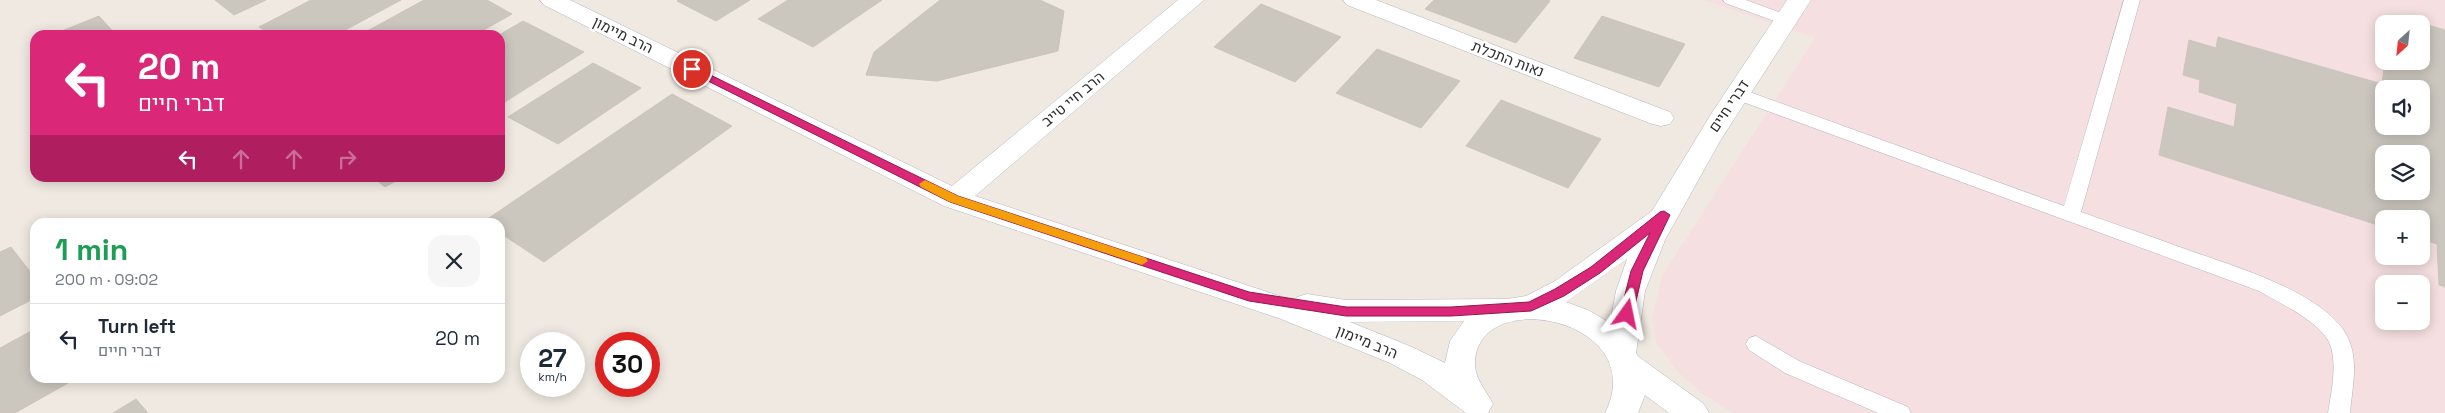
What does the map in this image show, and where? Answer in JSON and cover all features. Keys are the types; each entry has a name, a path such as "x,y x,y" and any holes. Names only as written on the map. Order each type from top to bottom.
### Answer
{"street":[{"name":"הרב מיימון","path":"552,0 954,199 1291,311 1401,355 1433,371 1482,409"},
{"name":"הרב חיי טייב","path":"954,199 1192,0"},
{"name":"נאות התכלת","path":"1355,0 1661,118"},
{"name":"דברי חיים","path":"1621,413 1626,406 1631,386 1624,359 1628,301 1637,271 1664,215 1710,133 1793,10"},
{"name":"דברי חיים","path":"1482,409 1463,378 1460,365 1463,346 1474,329 1490,316 1521,308 1560,292 1595,270 1664,215"},
{"name":"הרב מיימון","path":"1249,296 1346,312 1553,309 1573,315 1592,325 1609,338 1624,359"},
{"path":"1624,359 1693,413"}],"lane":[{"path":"1731,0 1793,10"},
{"path":"2071,215 2132,0"},
{"path":"1738,94 2266,286 2314,314 2334,332 2342,346 2344,364 2339,413"},
{"path":"1756,344 1792,367 1900,413"}],"shaded area":[{"path":"1704,0 2445,0 2445,413 1733,413 1703,394 1677,371 1656,342 1652,319 1662,276 1815,38"}],"building":[{"path":"215,0 266,0 234,15"},
{"path":"311,0 401,0 345,30 264,30 259,27"},
{"path":"424,0 487,0 512,14 484,30 369,30"},
{"path":"678,0 750,0 716,21 677,1"},
{"path":"788,0 882,0 813,47 758,19"},
{"path":"940,0 1040,0 1064,11 1058,51 937,81 866,75 874,52"},
{"path":"1434,0 1550,1 1516,43 1425,9"},
{"path":"1261,4 1341,37 1295,82 1214,47"},
{"path":"99,16 112,30 64,30"},
{"path":"1602,16 1685,44 1659,87 1574,58"},
{"path":"523,21 584,52 505,102 505,32"},
{"path":"2430,26 2445,30 2445,287 2439,285 2437,244 2430,242 2430,210 2375,210 2375,224 2159,155 2168,107 2234,127 2237,104 2199,92 2200,80 2183,75 2189,40 2216,48 2218,37 2375,82 2375,135 2430,135 2430,80 2383,80 2384,70 2430,70"},
{"path":"1377,49 1460,81 1421,128 1336,93"},
{"path":"593,63 641,88 558,144 508,117"},
{"path":"672,94 732,126 544,262 505,236 505,218 489,218"},
{"path":"1501,100 1601,139 1568,188 1466,146"},
{"path":"379,182 394,182 385,187"},
{"path":"11,247 30,272 30,301 0,316 0,252"},
{"path":"30,332 30,383 68,383 15,413 0,413 0,348"},
{"path":"136,399 148,413 113,413"}],"slow traffic":[{"path":"925,184 954,199 1142,261"}],"route":[{"path":"692,69 954,199 1249,296 1346,312 1451,311 1531,307 1560,292 1595,270 1664,215 1637,271 1628,301 1627,314"}]}
